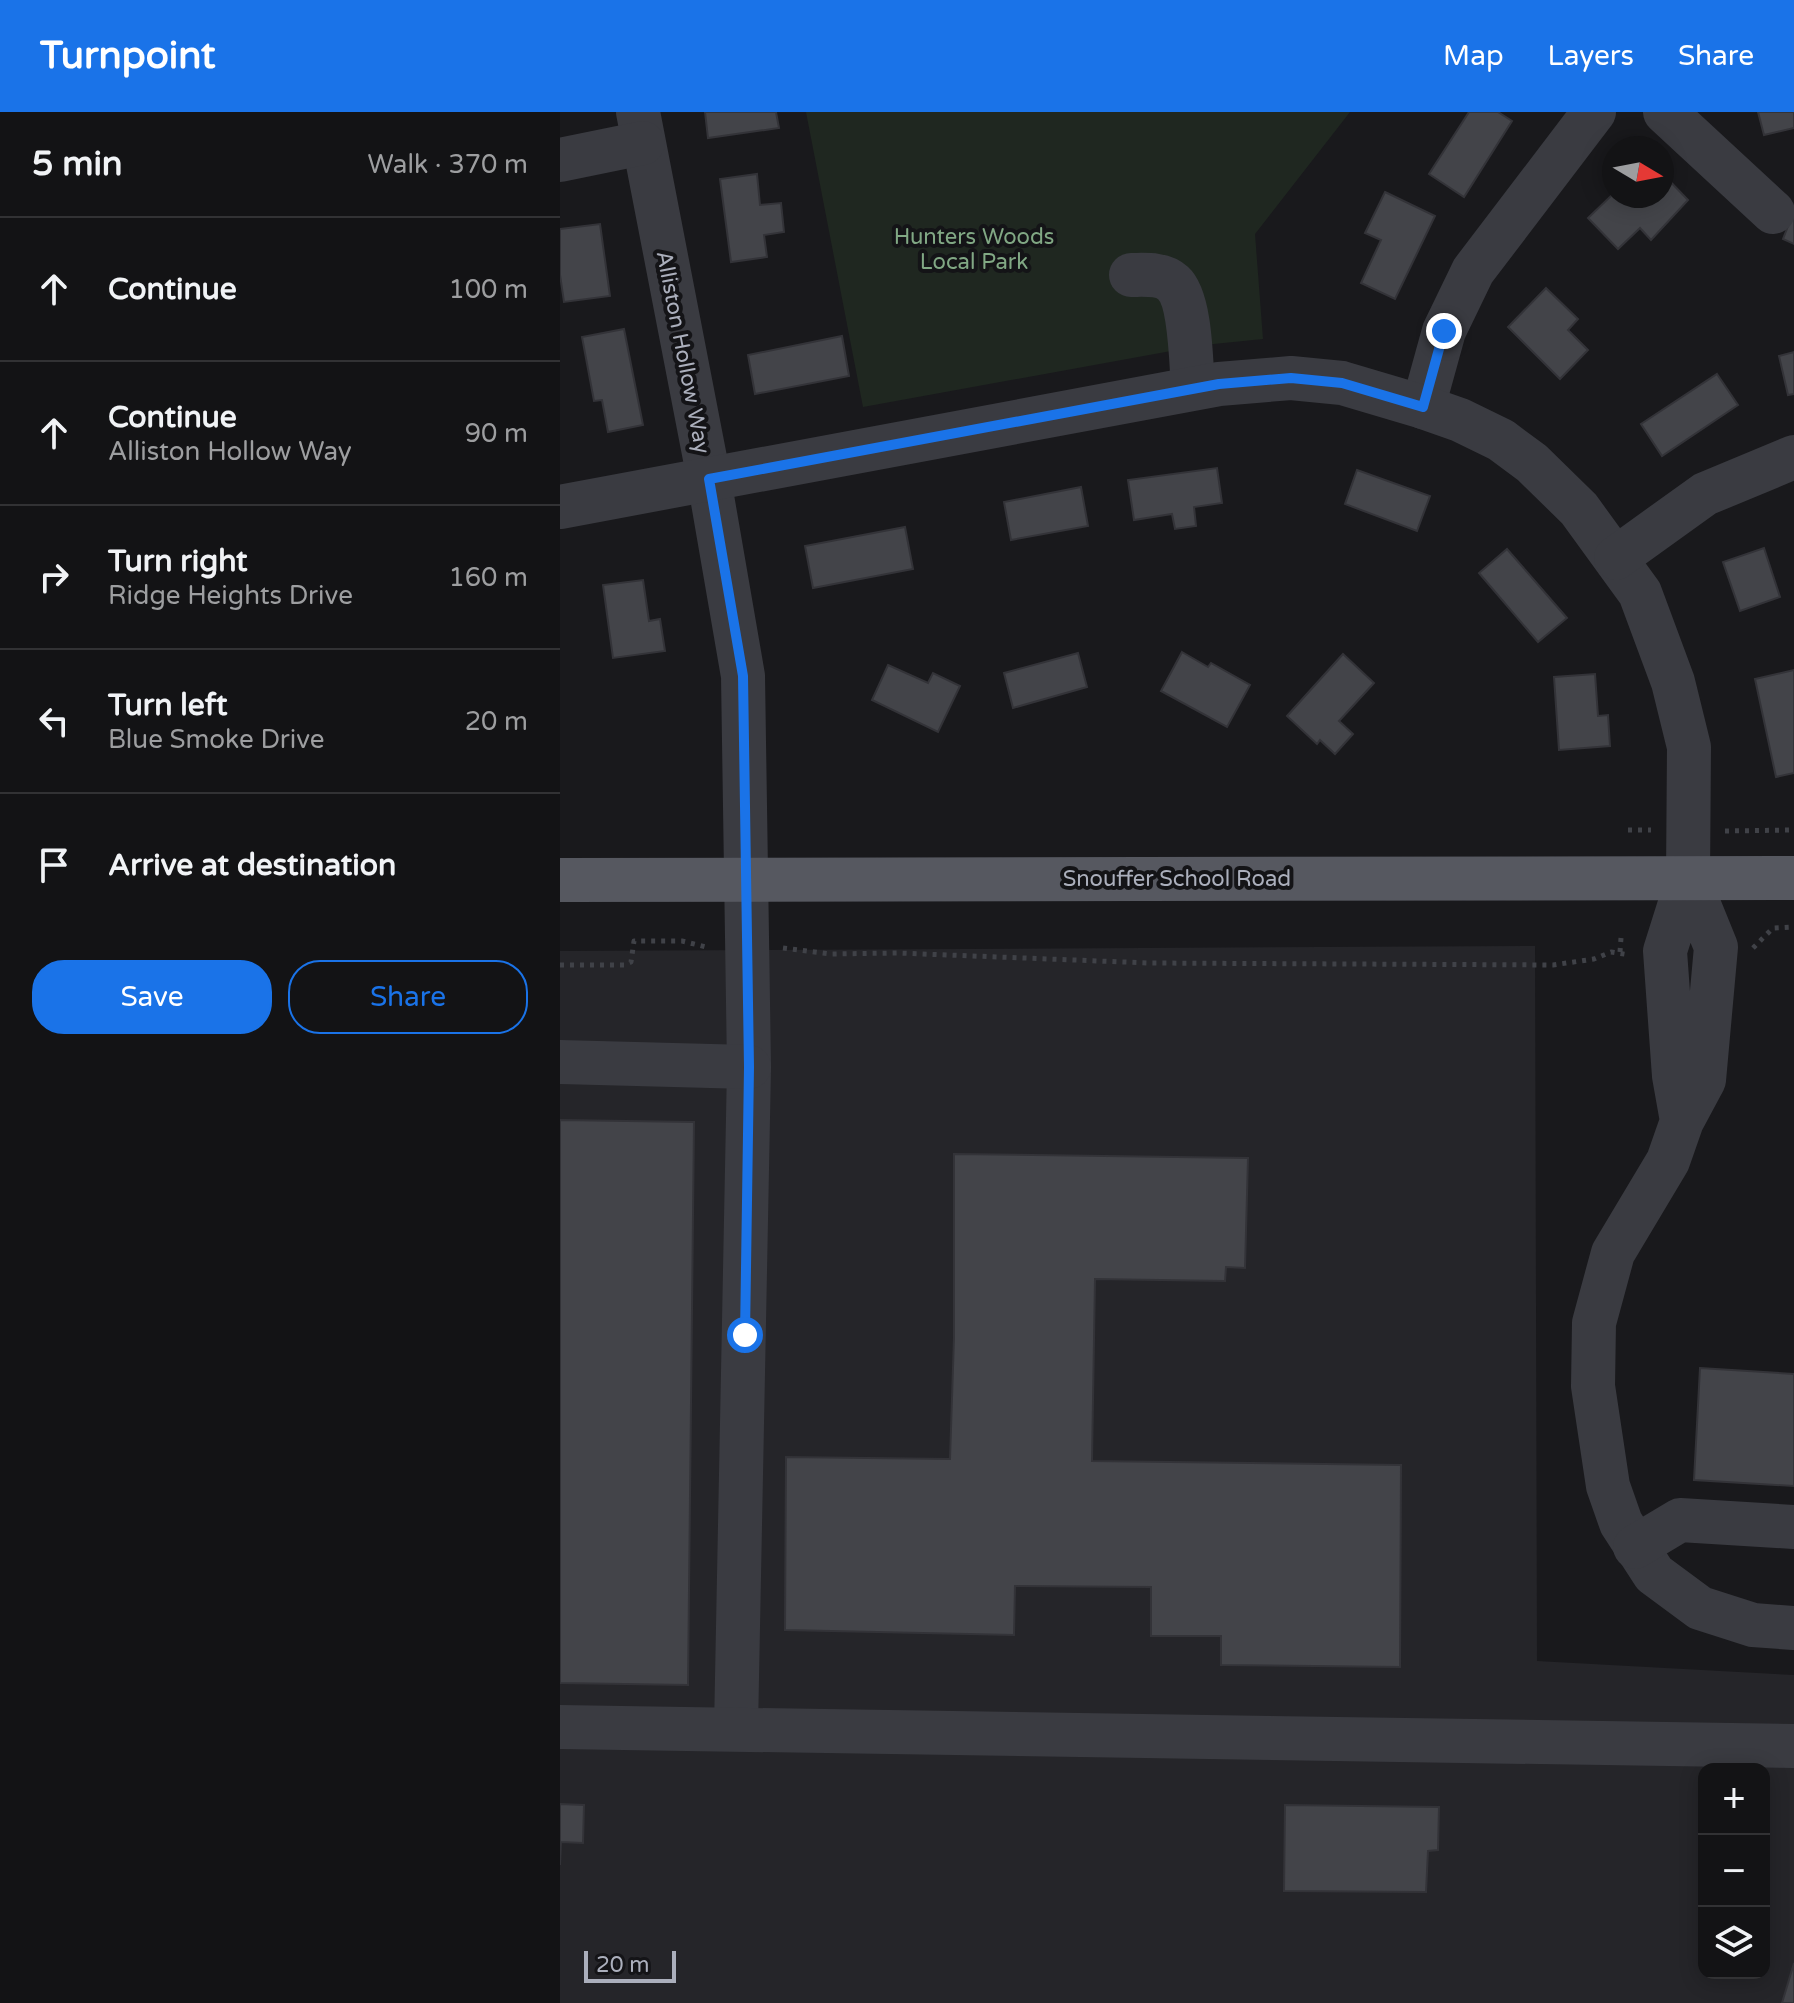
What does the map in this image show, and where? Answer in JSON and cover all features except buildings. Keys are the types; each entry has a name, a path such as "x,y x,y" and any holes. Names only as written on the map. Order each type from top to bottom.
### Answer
{"main road":[{"name":"Snouffer School Road","path":"560,880 1794,878"}],"street":[{"path":"1423,407 1444,331 1473,271 1594,112"},
{"path":"1665,112 1773,212"},
{"path":"560,160 641,128"},
{"name":"Alliston Hollow Way","path":"641,128 709,479 743,676 749,1067 736,1729"},
{"path":"1131,275 1158,275 1174,283 1184,303 1193,388"},
{"path":"560,507 1193,388 1291,378 1342,383 1423,407 1460,420 1501,440 1521,455 1579,509 1640,593 1673,682 1689,747 1688,878 1716,947 1704,1080 1682,1121 1668,1161 1613,1253 1594,1323 1593,1386 1608,1486 1621,1523 1654,1574 1700,1608 1753,1625 1794,1628"},
{"path":"1616,558 1705,494 1794,457"},
{"path":"560,1062 749,1067"},
{"path":"1635,1547 1680,1520 1794,1527"},
{"path":"560,1727 1794,1746"}],"path":[{"path":"1628,830 1660,830"},
{"path":"1720,831 1792,830"},
{"path":"1751,953 1755,944 1773,928 1794,927"},
{"path":"1620,952 1621,938"},
{"path":"560,965 624,965 631,962 634,941 682,941 701,944 708,949 714,945"},
{"path":"778,947 830,954 898,953 1149,963 1553,965 1575,963 1611,952 1635,956"}],"shaded area":[{"path":"1535,946 1537,1661 1794,1675 1794,2003 560,2003 560,951"}],"green space":[{"name":"Hunters Woods Local Park","path":"806,112 1350,112 1255,234 1263,339 1204,345 863,407"}],"route":[{"path":"745,1335 749,1067 743,676 709,479 1219,384 1291,378 1342,383 1423,407 1444,331"}]}
